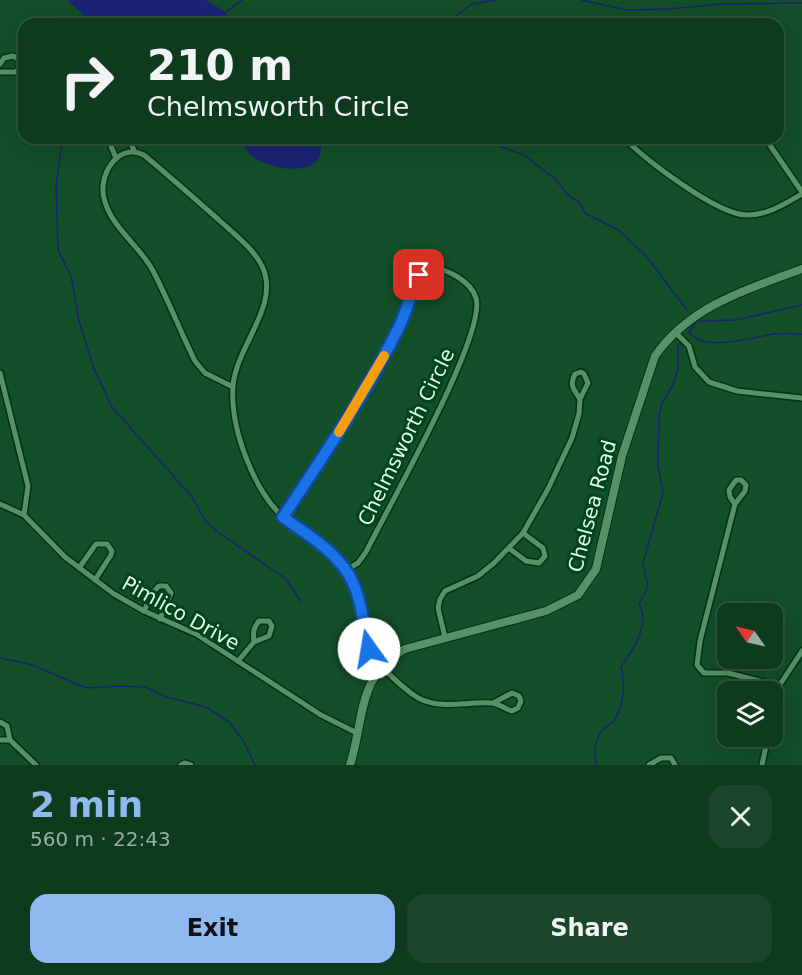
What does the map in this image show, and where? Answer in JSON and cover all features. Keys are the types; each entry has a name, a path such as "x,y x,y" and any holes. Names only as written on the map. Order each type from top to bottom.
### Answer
{"street":[{"path":"0,64 4,58 13,56 18,59"},
{"path":"0,72 16,72 18,69"},
{"path":"112,144 116,158"},
{"path":"131,144 134,150 144,155 168,175 238,237 262,267 266,281 266,297 262,311 240,355 233,387 234,414 244,452 265,494 283,517 323,546 346,570 354,585 369,649 381,666 413,695 428,702 445,705 493,703 512,711 518,708 521,701 519,696 512,693 493,703"},
{"path":"630,144 638,152 726,211 744,216 762,214 802,193 769,144"},
{"path":"134,150 116,158 106,173 105,202 116,222 139,249 152,270 195,361 205,373 233,387"},
{"name":"Chelmsworth Circle","path":"283,517 378,368 400,324 419,275 429,267 450,272 470,288 477,299 469,340 438,411 366,552 357,563 346,570"},
{"name":"Chelsea Road","path":"350,765 361,710 372,681 381,666 405,649 546,611 578,596 596,569 622,456 650,368 660,349 689,319 730,297 802,269"},
{"path":"675,331 689,346 695,367 709,382 719,387 770,396 802,398"},
{"path":"445,637 438,608 445,591 478,576 510,549 523,533 548,489 572,438 579,414 580,399 588,383 585,374 581,372 575,374 571,383 580,399"},
{"path":"0,373 1,388 28,486 24,515"},
{"name":"Pimlico Drive","path":"0,504 24,515 65,557 95,580 144,611 196,634 321,716 357,733"},
{"path":"735,504 700,641 697,665 704,673 728,673 759,681"},
{"path":"510,549 531,563 539,563 542,560 545,556 543,548 523,533"},
{"path":"79,568 96,544 107,544 112,551 111,555 95,580"},
{"path":"144,611 153,592 159,586 166,586 171,593 160,619"},
{"path":"238,661 254,642"},
{"path":"782,681 802,651"},
{"path":"0,722 7,726 10,740 36,765"},
{"path":"0,740 10,740"},
{"path":"762,765 766,747"},
{"path":"649,765 661,758 671,758 675,765"},
{"path":"181,765 185,763 191,765"}],"shaded area":[{"path":"67,0 206,0 225,12 228,18 87,18"},
{"path":"244,144 310,144 321,148 319,158 312,165 290,169 265,163 254,158"}],"waterway":[{"path":"226,12 242,0"},
{"path":"453,18 472,4 495,0"},
{"path":"581,0 627,10 722,4 802,3"},
{"path":"62,144 56,184 58,250 71,276 79,321 94,369 112,407 192,497 205,520 219,533 285,578 301,601"},
{"path":"320,148 321,144"},
{"path":"494,144 524,155 555,179 569,196 580,203 585,213 620,231 647,257 687,310"},
{"path":"802,305 736,320 697,321 689,332 706,342 717,343 774,334 802,334"},
{"path":"597,765 595,756 600,733 614,721 622,702 624,688 621,667 631,653 642,628 643,620 639,604 648,587 643,563 663,493 658,466 659,415 678,368 678,345 680,343"},
{"path":"0,658 33,665 86,688 145,687 166,697 206,707 229,722 244,742 255,765"}],"slow traffic":[{"path":"339,432 384,356"}],"route":[{"path":"369,649 354,585 346,570 323,546 283,517 378,368 400,324 419,275"}]}
